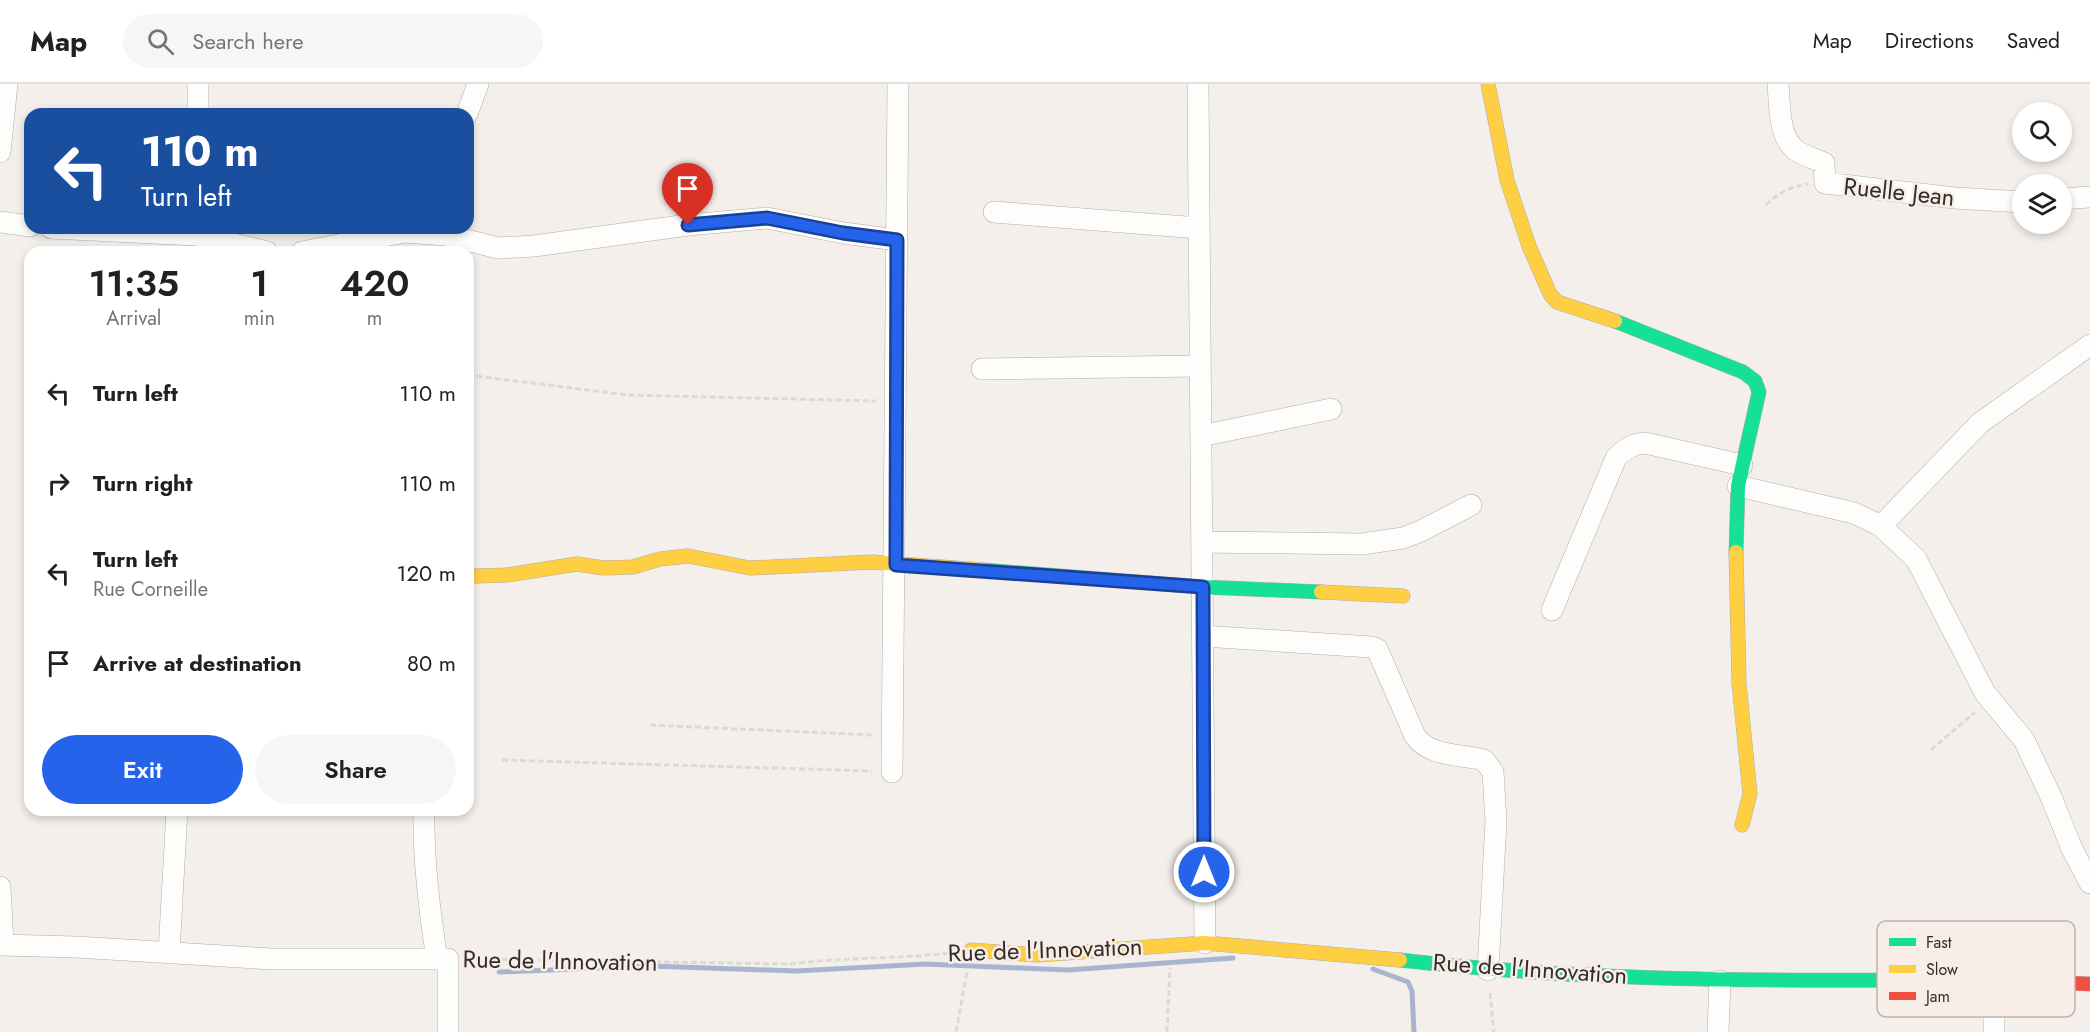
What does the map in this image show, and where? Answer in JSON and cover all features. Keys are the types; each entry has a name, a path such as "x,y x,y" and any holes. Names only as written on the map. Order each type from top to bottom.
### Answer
{"street":[{"path":"0,152 7,84"},
{"path":"198,84 198,108"},
{"path":"469,108 478,84"},
{"path":"892,772 896,565 898,84"},
{"path":"1198,84 1205,943"},
{"path":"1488,84 1507,180 1529,246 1550,294 1557,302 1607,318 1743,372 1755,381 1759,392 1740,475 1736,534 1739,683 1750,794 1742,825"},
{"name":"Ruelle Jean","path":"1778,84 1784,131 1788,141 1797,151 1824,163 1825,183 1955,198 2012,201"},
{"path":"2072,198 2090,197"},
{"path":"994,212 1199,228"},
{"path":"419,234 498,248 534,246 688,225 767,218 843,233 897,240"},
{"path":"0,222 24,225"},
{"path":"203,234 246,246"},
{"path":"333,246 395,234"},
{"path":"1881,526 1980,423 2090,345"},
{"path":"982,369 1200,366"},
{"path":"1201,436 1332,409"},
{"path":"1552,610 1616,458 1623,450 1635,444 1645,443 1854,513 1881,526 1916,559 1990,699 2024,740 2052,799 2072,849 2090,883"},
{"path":"1202,542 1372,542 1403,538 1471,505"},
{"path":"474,576 507,574 577,564 604,568 633,567 660,559 688,556 750,568 838,561 1203,587 1402,596"},
{"path":"1203,636 1377,649 1415,736 1423,747 1435,752 1484,760 1493,772 1496,821 1488,970"},
{"path":"169,952 177,816"},
{"path":"424,816 423,844 429,914 443,959 448,1032"},
{"path":"0,887 1,945"},
{"name":"Rue de l'Innovation","path":"971,951 1038,955 1205,943 1360,955 1488,970 1720,981 1877,980"},
{"name":"Rue de l'Innovation","path":"1,945 271,959 443,959"},
{"path":"1718,1032 1720,981"},
{"name":"Rue de l'Innovation","path":"2075,983 2090,984"}],"path":[{"path":"1766,206 1773,198 1793,186 1825,183"},
{"path":"474,376 627,394 896,401"},
{"path":"1931,750 1990,699"},
{"path":"650,725 893,736"},
{"path":"502,760 892,772"},
{"path":"956,1032 971,951"},
{"name":"Rue de l'Innovation","path":"443,959 791,964 834,958 902,959 971,951"},
{"path":"1167,1032 1168,979 1172,959"},
{"path":"1488,970 1494,1032"}],"waterway":[{"path":"499,972 650,966 796,971 926,964 1068,970 1233,958"},
{"path":"1373,969 1408,982 1412,991 1414,1032"}],"traffic: fast":[{"path":"1615,321 1743,372 1755,381 1759,392 1738,486 1736,552"},
{"path":"983,570 1203,587 1321,592"},
{"path":"1400,960 1522,971 1645,978 1877,980"}],"traffic: slow":[{"path":"1488,84 1507,180 1529,246 1550,294 1557,302 1615,321"},
{"path":"1736,552 1739,683 1750,794 1742,825"},
{"path":"474,576 507,575 577,564 604,568 633,567 660,559 688,556 750,568 872,562 983,570"},
{"path":"1321,592 1403,596"},
{"path":"971,950 1038,955 1205,943 1400,960"}],"traffic: jam":[{"path":"2075,983 2090,984"}],"route":[{"path":"688,225 767,218 843,233 897,240 896,565 1203,587 1204,872"}]}
